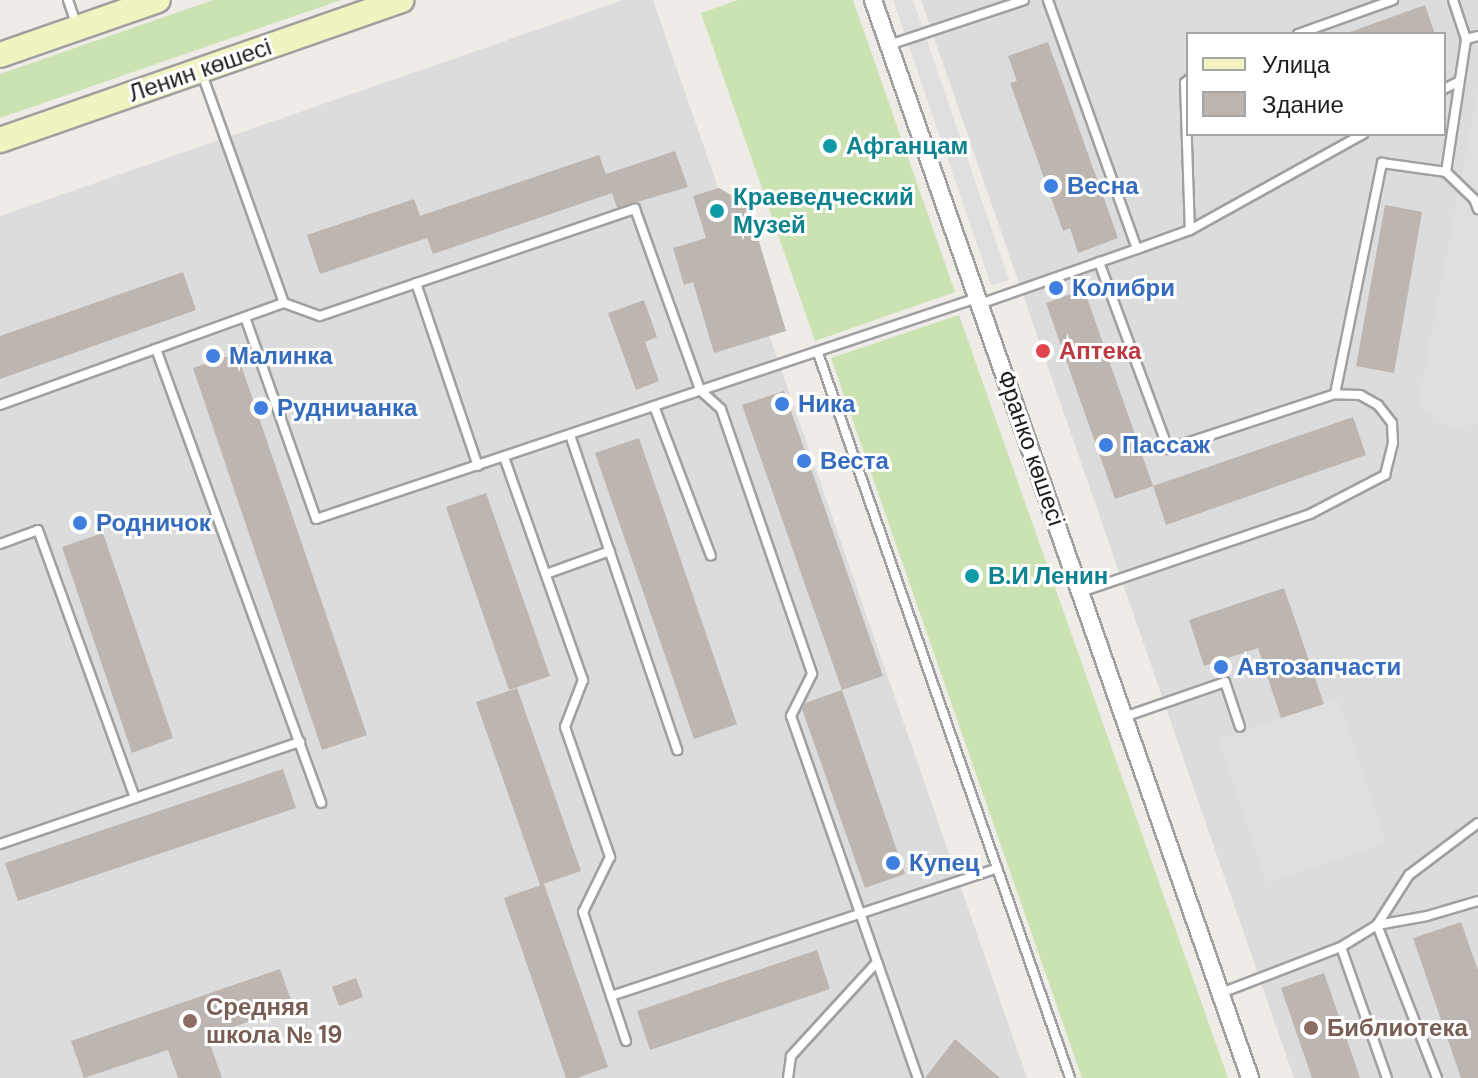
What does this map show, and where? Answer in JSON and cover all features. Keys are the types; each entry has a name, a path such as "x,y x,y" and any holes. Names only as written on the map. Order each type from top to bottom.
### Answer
{"main road":[{"path":"0,55 158,0"},
{"name":"Ленин көшесі","path":"0,140 401,0"}],"street":[{"name":"Франко көшесі","path":"873,0 1250,1078"}],"lane":[{"path":"68,0 78,28"},
{"path":"889,45 1024,0"},
{"path":"1048,0 1137,249"},
{"path":"1304,32 1393,0"},
{"path":"1446,172 1466,39 1453,0"},
{"path":"1466,39 1478,36"},
{"path":"201,69 284,303"},
{"path":"1186,82 1186,112"},
{"path":"1446,88 1458,82"},
{"path":"1187,136 1190,230"},
{"path":"245,317 316,519 1190,230 1359,136"},
{"path":"1335,394 1382,163 1446,172 1474,199 1478,209"},
{"path":"0,405 284,303 320,316 635,209 700,390 721,409 812,674 791,716 918,1078"},
{"path":"1081,592 1310,514 1385,475 1393,443 1392,423 1378,405 1360,395 1335,394 1168,449 1099,262"},
{"path":"416,283 478,466"},
{"path":"156,349 321,803"},
{"path":"818,353 1070,1078"},
{"path":"654,406 711,556"},
{"path":"570,435 677,750"},
{"path":"504,457 583,680 565,727 610,857 583,912 626,1041"},
{"path":"0,544 38,530 135,798"},
{"path":"546,574 610,551"},
{"path":"1124,717 1225,682 1240,727"},
{"path":"0,844 300,742"},
{"path":"1377,925 1409,875 1478,823"},
{"path":"611,996 997,868"},
{"path":"1220,993 1341,947 1377,925 1427,916 1478,901"},
{"path":"1377,925 1437,1078"},
{"path":"1341,947 1387,1078"},
{"path":"788,1078 791,1056 877,962"}],"shaded area":[{"path":"623,0 653,0 1027,1078 0,1078 0,216"},
{"path":"893,0 913,0 1009,280 991,285"},
{"path":"921,0 1478,0 1478,1078 1294,1078"},
{"path":"1478,89 1478,423 1453,430 1418,405"},
{"path":"1339,699 1386,844 1267,883 1219,738"}],"green space":[{"path":"213,0 341,0 0,118 0,74"},
{"path":"738,0 853,0 955,292 815,341 701,13"},
{"path":"959,315 1228,1078 1082,1078 831,358"}],"building":[{"path":"1425,5 1434,32 1350,32"},
{"path":"1048,42 1118,238 1078,253 1070,228 1063,231 1010,83 1017,81 1008,56"},
{"path":"675,151 688,187 617,208 612,193 433,254 427,238 320,274 307,235 414,199 420,216 599,155 606,174"},
{"path":"719,188 748,205 786,331 714,353 693,282 684,285 673,248 706,238 693,196"},
{"path":"1385,205 1422,212 1394,373 1356,366"},
{"path":"183,272 196,310 0,379 0,336"},
{"path":"1084,289 1153,486 1115,499 1046,303"},
{"path":"644,300 657,337 645,342 659,381 636,390 608,313"},
{"path":"237,353 367,735 322,750 193,368"},
{"path":"784,391 883,676 842,690 742,405"},
{"path":"1353,417 1366,455 1166,525 1153,486"},
{"path":"639,438 737,724 694,739 595,453"},
{"path":"486,493 550,676 509,690 446,507"},
{"path":"103,533 173,738 132,753 62,547"},
{"path":"1284,588 1324,704 1281,718 1258,648 1204,666 1189,620"},
{"path":"517,688 581,871 540,885 476,702"},
{"path":"842,690 905,874 865,888 802,709 805,703"},
{"path":"283,769 296,808 18,901 5,863"},
{"path":"544,884 608,1067 577,1078 566,1078 504,898"},
{"path":"1461,922 1478,970 1478,1078 1461,1078 1413,938"},
{"path":"817,950 830,989 650,1050 637,1011"},
{"name":"Средняя школа № 19","path":"280,969 293,1006 207,1036 222,1078 178,1078 168,1050 84,1078 71,1041"},
{"path":"1324,973 1360,1078 1312,1078 1281,988"},
{"path":"356,978 363,997 339,1006 332,987"},
{"path":"955,1039 1000,1078 925,1078"}],"place":[{"name":"Афганцам","path":"830,146"},
{"name":"Весна","path":"1051,186"},
{"name":"Краеведческий Музей","path":"717,211"},
{"name":"Колибри","path":"1056,288"},
{"name":"Аптека","path":"1043,351"},
{"name":"Малинка","path":"213,356"},
{"name":"Ника","path":"782,404"},
{"name":"Рудничанка","path":"261,408"},
{"name":"Пассаж","path":"1106,445"},
{"name":"Веста","path":"804,461"},
{"name":"Родничок","path":"80,523"},
{"name":"В.И Ленин","path":"972,576"},
{"name":"Автозапчасти","path":"1221,667"},
{"name":"Купец","path":"893,863"},
{"name":"Средняя школа № 19","path":"190,1021"},
{"name":"Библиотека","path":"1311,1028"}]}
